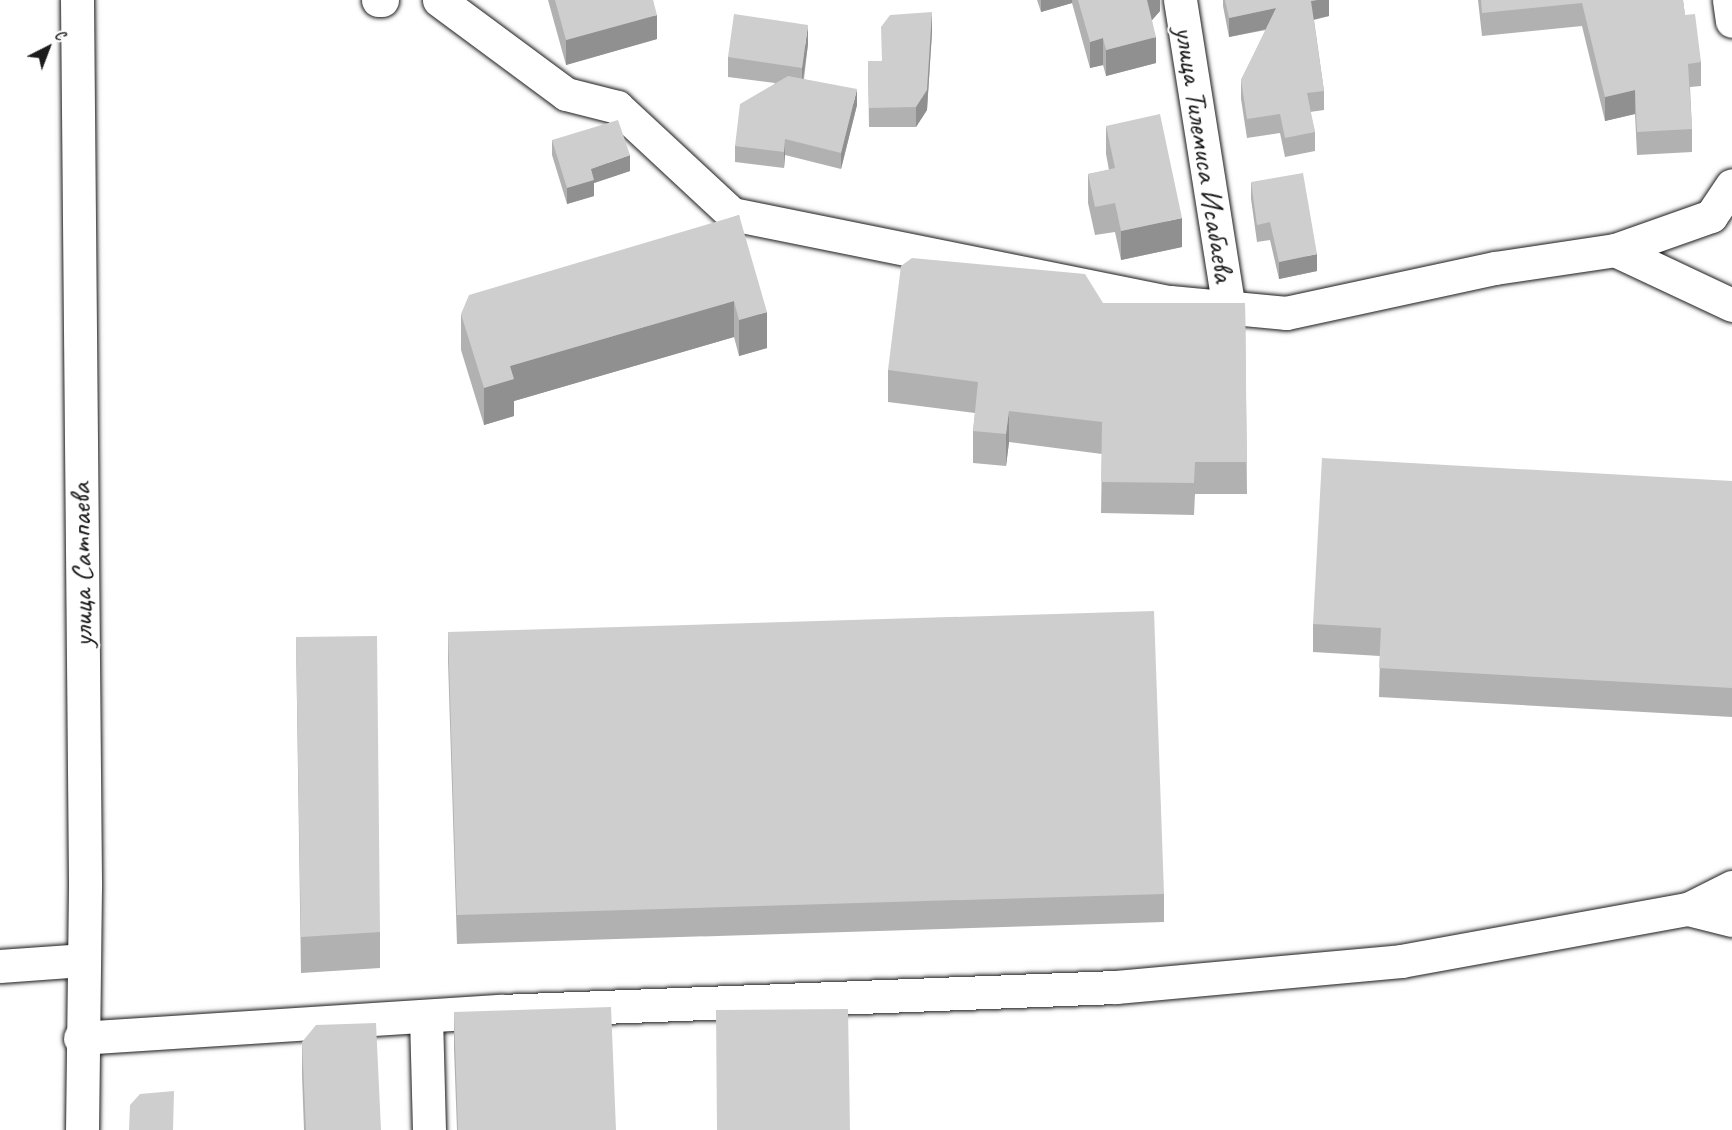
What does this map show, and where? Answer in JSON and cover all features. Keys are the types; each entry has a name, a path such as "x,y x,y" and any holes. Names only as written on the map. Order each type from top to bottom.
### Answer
{"street":[{"name":"улица Сатпаева","path":"77,0 82,1130"},
{"path":"439,0 566,94 617,106 732,214 1170,302 1286,313 1495,268 1615,250 1711,216 1732,185"},
{"name":"улица Тилемиса Исабаева","path":"1180,0 1229,308"},
{"path":"1729,0 1732,21"},
{"path":"1615,250 1732,305"},
{"path":"80,1038 426,1016 1116,987 1401,961 1688,909 1732,887"},
{"path":"1688,909 1732,920"},
{"path":"0,966 83,960"},
{"path":"426,1016 429,1130"}],"building":[{"path":"555,0 653,0 657,15 566,40"},
{"path":"1078,0 1147,0 1156,37 1106,50 1103,38 1090,42"},
{"path":"1225,0 1317,0 1311,1 1324,91 1307,93 1315,132 1285,138 1280,114 1247,119 1241,80 1276,8 1229,18"},
{"path":"1481,0 1683,0 1685,15 1695,14 1701,62 1688,64 1692,129 1637,132 1635,90 1605,97 1582,3 1482,13"},
{"path":"932,12 927,90 916,107 869,108 868,61 882,61 881,27 890,15"},
{"path":"734,14 808,25 802,68 728,57"},
{"path":"788,76 857,89 841,153 785,139 784,152 735,146 740,104"},
{"path":"1160,114 1182,218 1121,231 1115,203 1095,207 1088,174 1115,168 1106,126"},
{"path":"618,120 630,155 591,169 594,180 567,188 552,140"},
{"path":"1303,173 1317,254 1279,262 1270,222 1257,225 1251,182"},
{"path":"739,215 767,312 739,320 734,301 510,366 514,379 484,388 461,314 469,295"},
{"path":"912,258 1085,274 1103,303 1245,303 1247,462 1195,462 1194,483 1101,482 1102,422 1009,411 1006,434 973,431 978,382 888,370 901,266"},
{"path":"1322,458 1732,481 1732,688 1379,668 1381,628 1313,624"},
{"path":"1154,611 1164,894 457,915 448,632"},
{"path":"377,636 380,932 301,937 296,637"},
{"path":"611,1007 616,1130 458,1130 454,1012"},
{"path":"848,1009 850,1130 717,1130 716,1010"},
{"path":"376,1023 381,1130 306,1130 302,1042 316,1025"},
{"path":"174,1091 173,1130 129,1130 130,1105 140,1094"}]}
